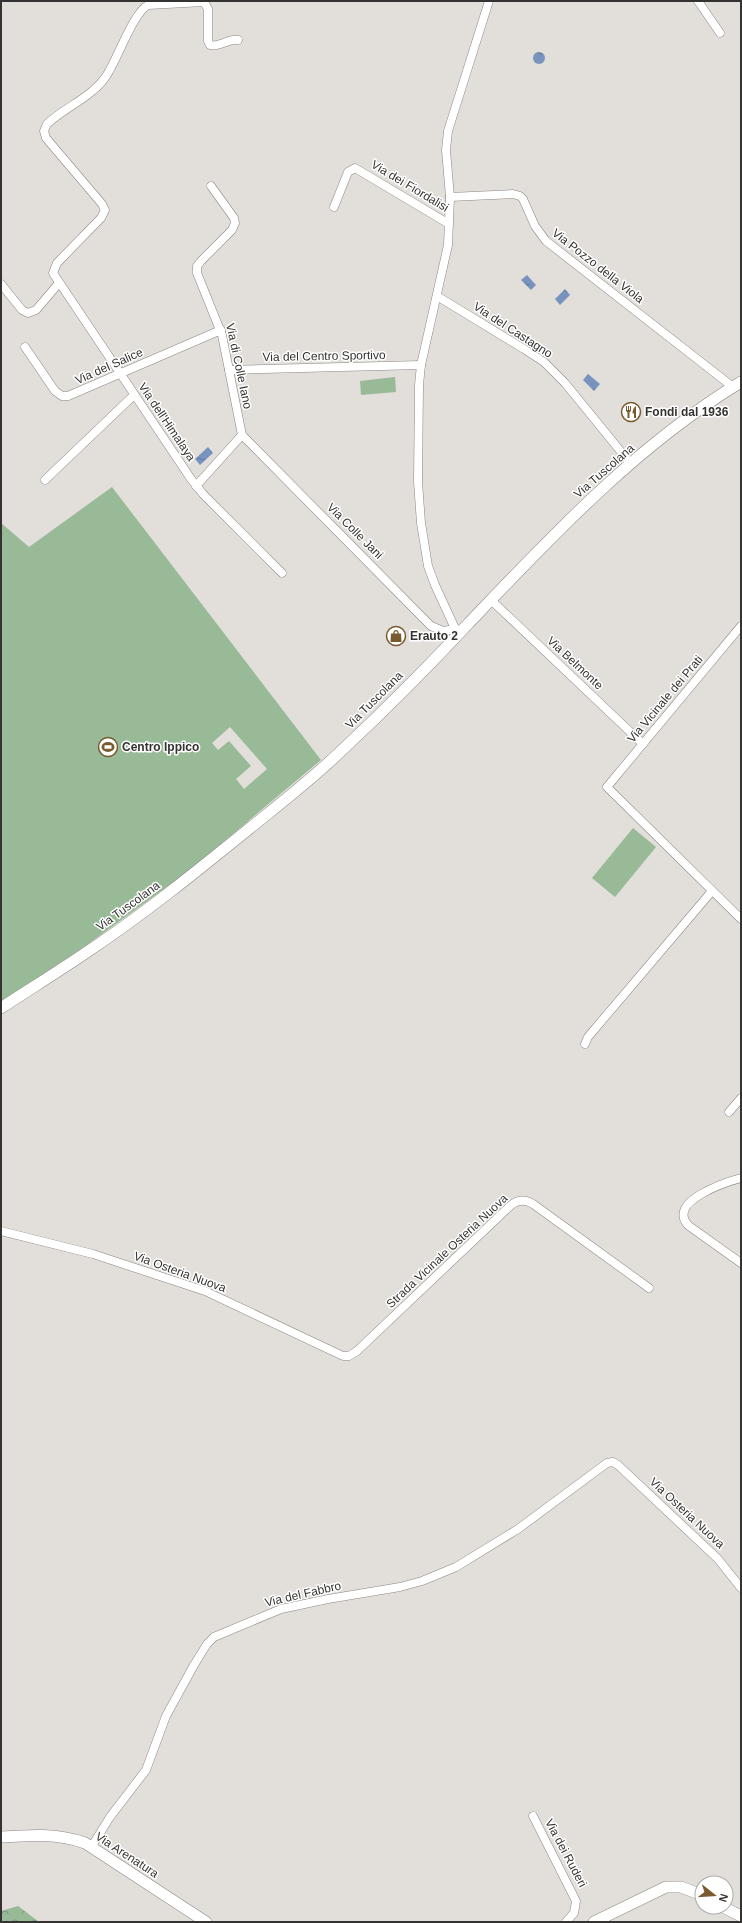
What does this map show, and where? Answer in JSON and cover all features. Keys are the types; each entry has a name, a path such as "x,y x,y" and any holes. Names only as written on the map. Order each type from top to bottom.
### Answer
{"main road":[{"name":"Via Tuscolana","path":"1,1008 89,951 187,879 278,806 338,754 566,522 632,464 699,409 737,384"},
{"name":"Via Arenatura","path":"1,1837 44,1836 73,1840 92,1846 206,1922"},
{"path":"594,1922 670,1886 684,1887 694,1891"}],"street":[{"path":"457,632 430,572 421,523 418,482 420,365 447,255 450,197 446,150 448,131 489,1"},
{"path":"699,1 720,33"},
{"name":"Via dell'Himalaya","path":"238,40 233,40 215,46 210,45 208,41 208,9 204,2 148,5 138,15 110,71 102,82 47,124 44,131 46,138 102,204 105,210 101,218 59,262 54,269 54,275 196,486 282,573"},
{"name":"Via dei Fiordalisi","path":"334,207 348,172 355,168 449,224"},
{"name":"Via di Colle Iano","path":"211,186 235,221 232,230 201,261 197,269 197,275 221,330 242,436"},
{"name":"Via Pozzo della Viola","path":"450,197 513,194 520,196 524,201 536,229 546,241 737,384"},
{"path":"1,284 22,310 28,313 36,310 59,283"},
{"name":"Via del Castagno","path":"437,296 524,348 544,362 565,383 632,464"},
{"name":"Via del Salice","path":"25,347 55,391 62,396 70,396 221,330"},
{"name":"Via del Centro Sportivo","path":"229,370 420,365"},
{"path":"45,480 134,395"},
{"path":"196,486 242,436"},
{"name":"Via Colle Jani","path":"242,436 431,626 440,631 457,632"},
{"name":"Via Belmonte","path":"491,600 643,744"},
{"name":"Via Vicinale dei Prati","path":"712,891 607,787 741,626"},
{"path":"585,1044 588,1037 712,891 741,919"},
{"path":"729,1112 741,1098"},
{"path":"741,1178 695,1197 689,1203 684,1216 685,1222 689,1226 741,1263"},
{"name":"Strada Vicinale Osteria Nuova","path":"343,1356 349,1356 357,1351 517,1201 526,1201 535,1205 649,1288"},
{"name":"Via Osteria Nuova","path":"1,1231 93,1254 205,1291 343,1356"},
{"name":"Via Osteria Nuova","path":"610,1462 618,1465 714,1555 729,1570 741,1588"},
{"name":"Via del Fabbro","path":"92,1846 107,1821 146,1770 166,1716 201,1653 214,1637 223,1632 286,1608 328,1599 400,1587 456,1567 509,1535 610,1462"},
{"name":"Via dei Ruderi","path":"532,1816 576,1901 574,1913 566,1922"}],"green space":[{"path":"395,377 396,392 361,395 360,381"},
{"name":"Centro Ippico","path":"112,487 321,760 186,873 88,944 1,1002 1,523 29,547","holes":["230,727 267,769 244,789 236,779 251,766 229,741 218,750 212,743"]},
{"path":"633,828 656,847 615,897 592,878"},
{"path":"18,1906 39,1922 1,1922 1,1911"}],"water":[{"path":"539,52 543,54 545,58 543,62 539,64 535,62 533,58 535,54"},
{"path":"527,275 536,285 531,290 521,280"},
{"path":"565,289 570,295 560,305 555,299"},
{"path":"588,374 600,384 594,391 583,380"},
{"path":"208,447 213,453 200,465 195,459"}],"place":[{"name":"Fondi dal 1936","path":"631,412"},
{"name":"Erauto 2","path":"396,636"},
{"name":"Centro Ippico","path":"108,747"}]}
